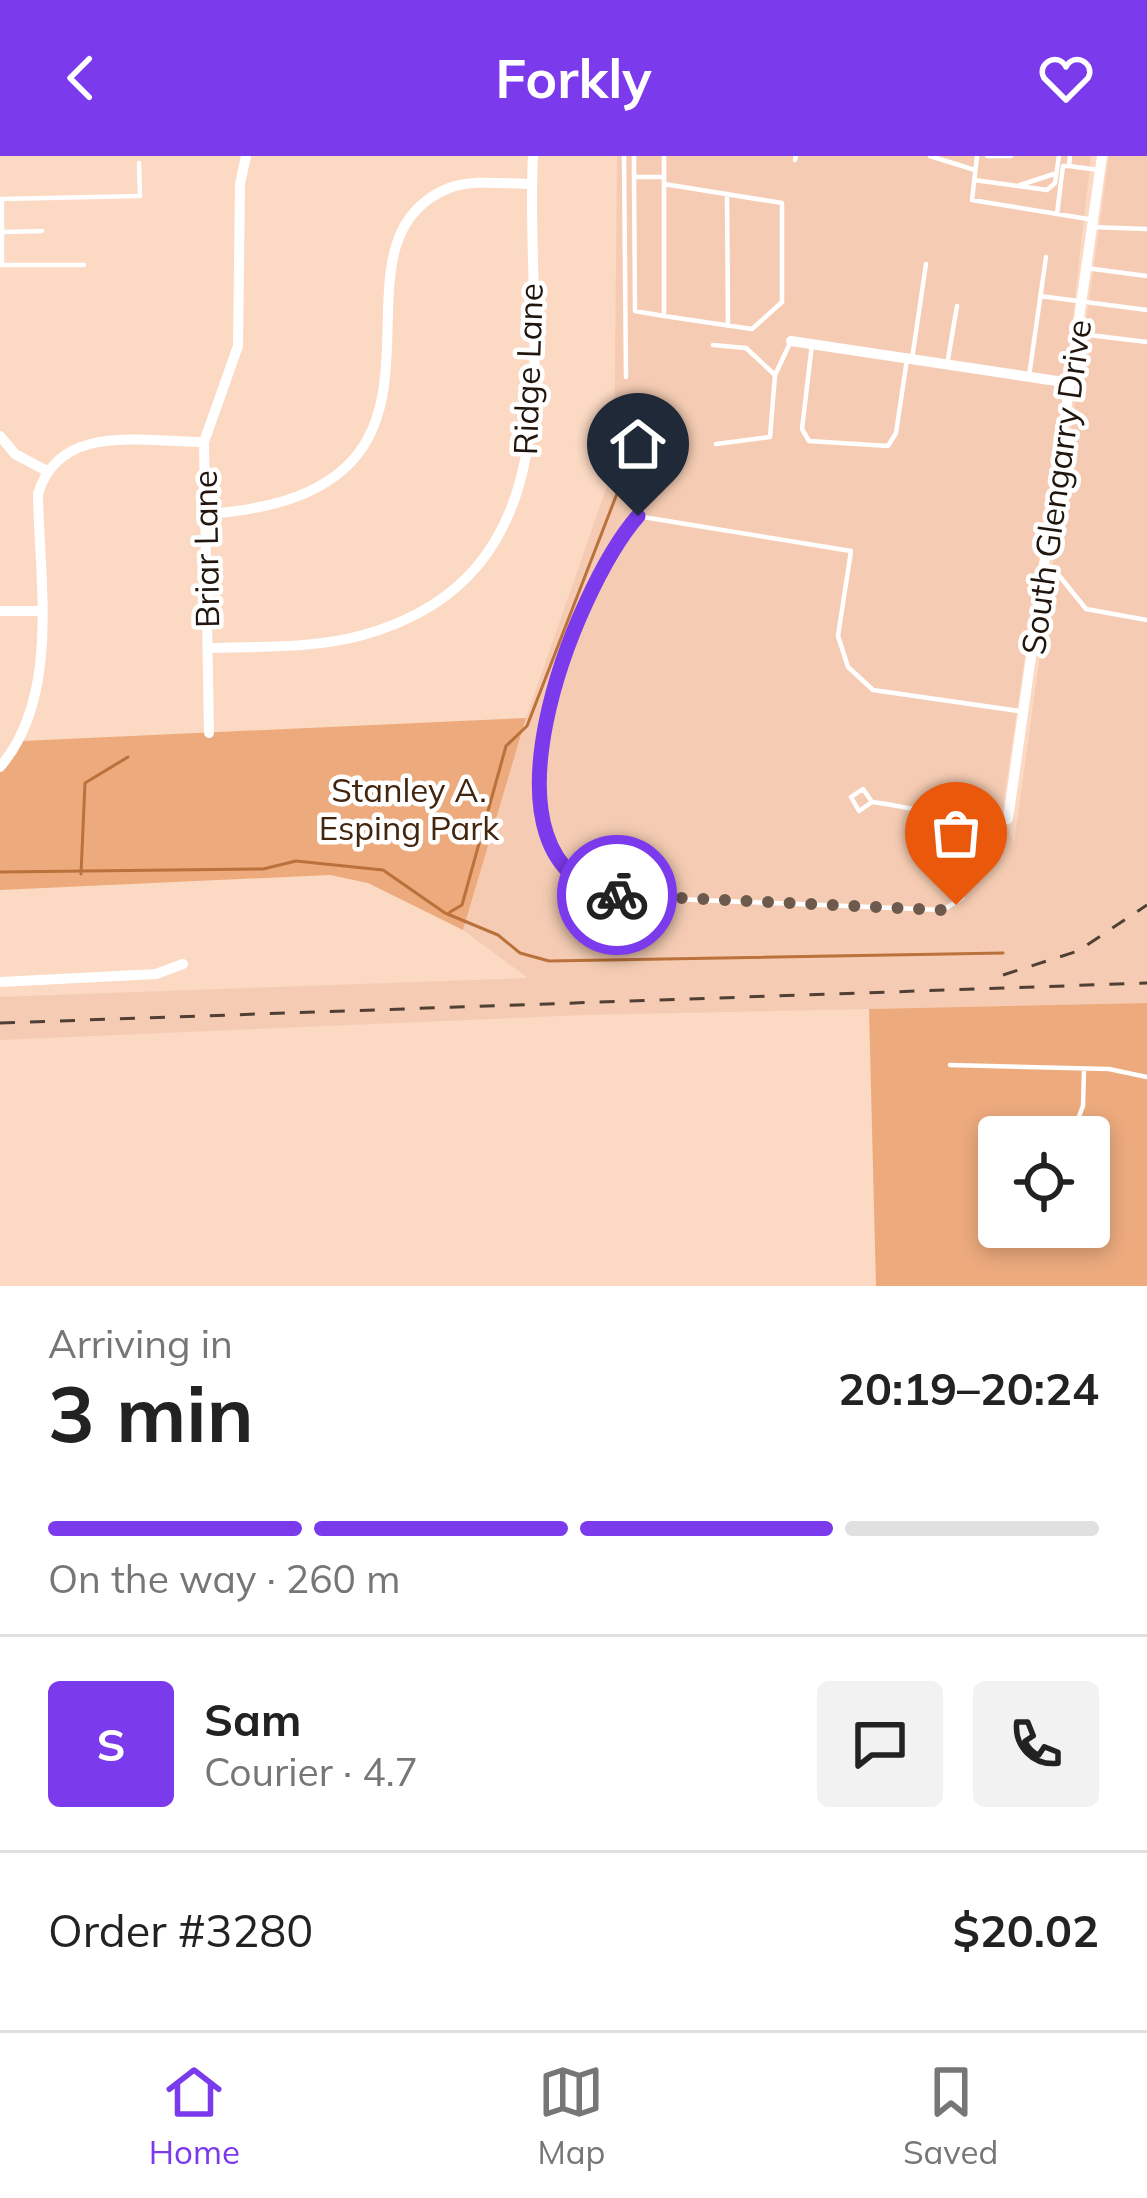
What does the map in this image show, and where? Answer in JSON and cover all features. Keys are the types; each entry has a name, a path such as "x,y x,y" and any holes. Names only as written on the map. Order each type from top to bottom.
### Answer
{"street":[{"name":"Briar Lane","path":"209,733 204,442 238,346 240,184 246,156"},
{"name":"Ridge Lane","path":"208,647 314,644 404,621 442,602 500,533 515,505 532,445 532,156"},
{"name":"South Glengarry Drive","path":"1008,819 1102,156"},
{"path":"207,514 263,510 313,493 358,454 385,404 388,265 398,232 419,206 452,186 531,184"},
{"path":"790,341 1070,382"},
{"path":"0,436 15,454 45,470"},
{"path":"0,767 34,703 38,494 45,470 72,446 204,442"},
{"path":"0,611 39,611"},
{"path":"0,982 155,974 184,964"}],"lane":[{"path":"624,156 626,377"},
{"path":"634,156 634,177 635,310 752,329 782,302 782,203 634,177"},
{"path":"664,156 664,316"},
{"path":"930,156 975,170"},
{"path":"977,156 972,200 1092,224 1147,229"},
{"path":"986,156 1011,156"},
{"path":"974,180 1047,190 1057,174 1059,156"},
{"path":"1069,166 1070,156"},
{"path":"84,266 1,266 1,199 140,196 139,163"},
{"path":"1057,214 1064,166 1100,170"},
{"path":"1020,185 1057,174"},
{"path":"727,194 728,326"},
{"path":"2,232 42,231"},
{"path":"1029,376 1046,257"},
{"path":"812,344 802,429 809,441 888,446 896,433 926,264"},
{"path":"1086,268 1147,276"},
{"path":"1040,296 1147,310"},
{"path":"947,364 956,306"},
{"path":"1077,333 1147,342"},
{"path":"716,443 770,437 775,375 790,341"},
{"path":"713,345 746,348 775,375"},
{"path":"1008,819 976,861 962,898 943,910 598,892 578,882 564,865 540,807 550,693 611,547 638,516 850,551 838,636 848,668 873,690 1025,712"},
{"path":"1044,568 1057,572 1086,609 1147,620"},
{"path":"872,802 939,810 977,823 1008,819"},
{"path":"950,1065 1084,1069 1147,1077"},
{"path":"1079,1116 1084,1069"}],"shaded area":[{"path":"617,156 1091,156 1065,386 1002,812 1014,843 1109,156 1147,156 1147,1003 583,1015 0,1040 0,997 528,978 463,930 526,718 614,466"}],"green space":[{"name":"Stanley A. Esping Park","path":"526,718 463,930 368,883 330,875 0,890 0,765 23,741"},
{"path":"1147,1003 1147,1286 876,1286 869,1009"}],"waterway":[{"path":"450,912 462,905 506,746 527,726 618,491"},
{"path":"81,874 85,783 128,757"},
{"path":"0,872 263,869 296,861 383,870 445,913 498,935 520,953 549,961 1003,953"}],"railway":[{"path":"1003,975 1078,951 1147,905"},
{"path":"0,1023 1147,983"}],"way so far":[{"path":"617,895 943,910 956,905"}],"route":[{"path":"617,895 578,882 564,865 540,807 538,775 550,693 611,547 638,516"}]}
